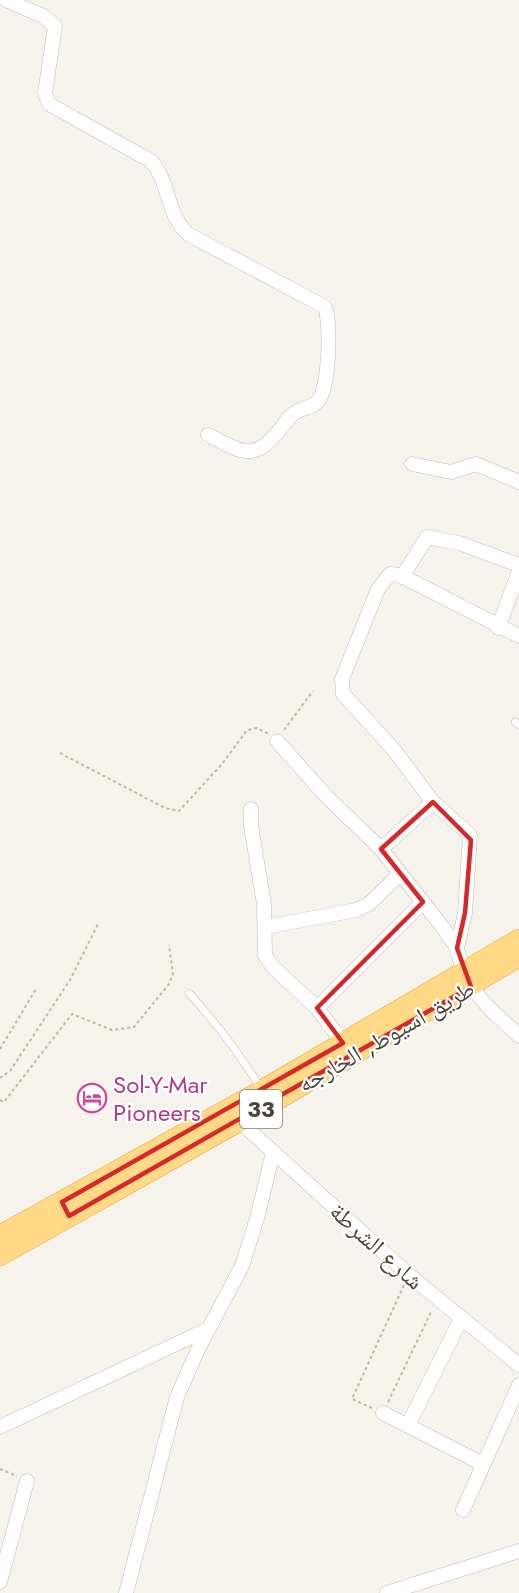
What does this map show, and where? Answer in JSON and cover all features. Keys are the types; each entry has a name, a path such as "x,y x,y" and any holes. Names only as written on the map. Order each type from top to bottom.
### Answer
{"highway":[{"name":"طريق اسيوط, الخارجه","path":"0,1255 65,1209 265,1098 467,979 519,940"},
{"name":"طريق اسيوط, الخارجه","path":"0,1236 65,1209 239,1121 265,1098 342,1043 467,979 519,956"}],"street":[{"path":"6,0 43,16 55,26 45,93 49,104 68,117 151,161 159,171 177,222 188,234 318,301 326,309 329,329 325,381 317,402 297,410 266,444 253,451 243,451 208,435"},
{"path":"412,464 451,472 476,464 519,482"},
{"path":"402,577 427,537 459,543 519,565"},
{"path":"498,628 519,571"},
{"path":"456,948 465,913 471,840 468,832 433,802 394,750 341,689 342,679 384,580 390,574 402,577 498,628 519,636"},
{"path":"277,741 326,796 381,849 456,948 467,979 489,1008 519,1036"},
{"path":"381,849 433,802"},
{"path":"251,809 268,961 317,1008 342,1043"},
{"path":"266,927 356,910 369,904 400,874"},
{"path":"317,1008 423,902"},
{"name":"شارع الشرطة","path":"239,1121 409,1275 519,1365"},
{"path":"126,1593 177,1398 208,1329 242,1266 258,1215 273,1152"},
{"path":"408,1425 462,1318"},
{"path":"0,1427 208,1329"},
{"path":"464,1510 519,1385"},
{"path":"383,1413 483,1464"},
{"path":"0,1582 27,1481"},
{"path":"387,1593 519,1551"}],"lane":[{"path":"189,993 225,1036 265,1098"}],"path":[{"path":"60,753 165,808 179,811 222,764 247,730 257,728 267,732 277,741 313,691"},
{"path":"0,1078 10,1071 70,980 98,924"},
{"path":"0,1100 4,1102 72,1014 112,1030 134,1026 169,984 173,974 169,945"},
{"path":"0,1049 36,988"},
{"path":"409,1275 352,1399 383,1413 437,1299"},
{"path":"0,1468 27,1481"}],"highlighted area":[{"path":"433,802 471,840 465,913 457,948 471,987 69,1216 62,1202 343,1043 317,1008 423,902 381,849"}],"place":[{"name":"Sol-Y-Mar Pioneers","path":"92,1098"}]}
